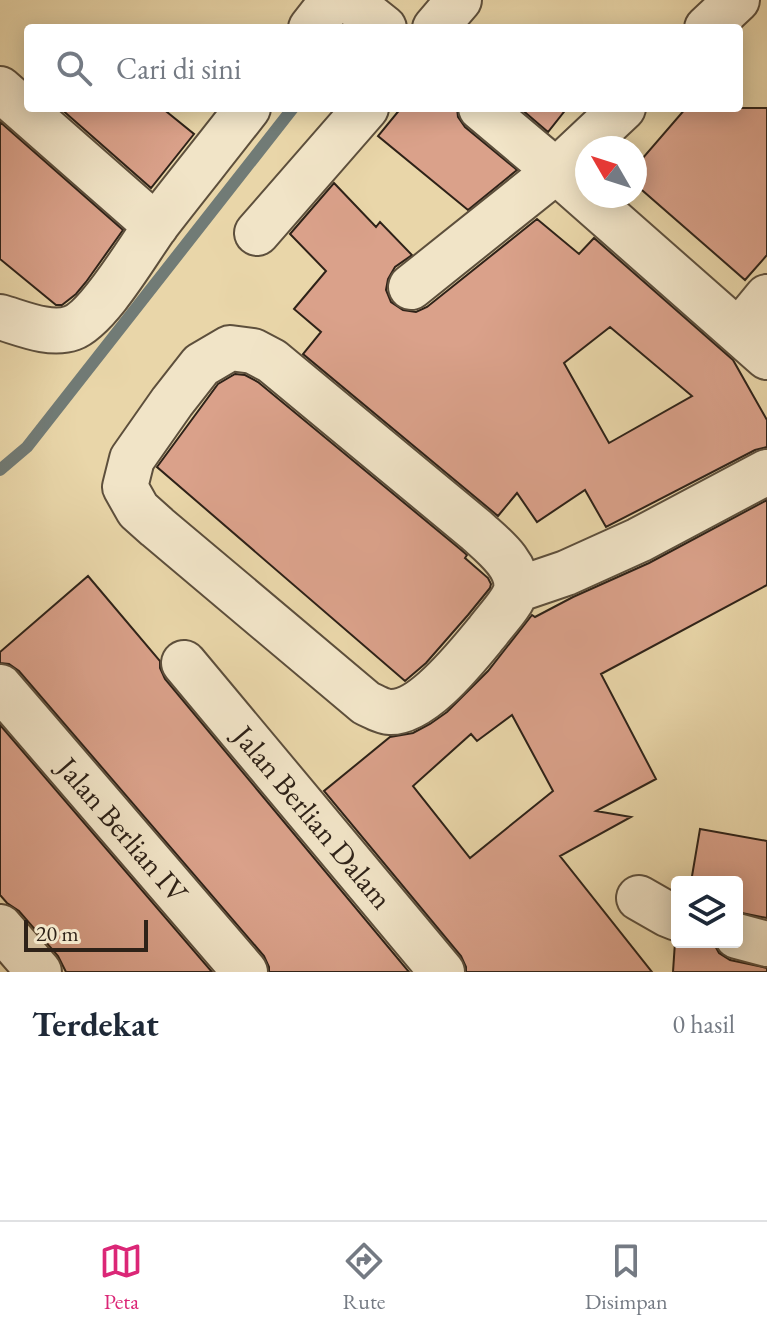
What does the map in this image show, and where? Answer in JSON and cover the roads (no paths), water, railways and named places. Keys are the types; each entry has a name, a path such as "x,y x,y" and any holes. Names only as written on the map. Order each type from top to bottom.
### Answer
{"street":[{"path":"438,24 459,0"},
{"path":"711,24 737,0"},
{"path":"321,24 357,10"},
{"path":"0,89 24,110"},
{"path":"26,112 156,226"},
{"path":"0,317 61,331 87,319 245,112"},
{"path":"257,233 363,112"},
{"path":"486,112 753,344 767,297"},
{"path":"411,287 556,171 619,112"},
{"path":"516,590 514,572 499,551 272,361 253,351 230,348 201,365 132,459 125,487 138,510 366,703 389,712 411,707 438,687 505,609 516,590 566,573 639,540 767,472"},
{"name":"Jalan Berlian Dalam","path":"184,663 442,972"},
{"name":"Jalan Berlian IV","path":"0,687 245,972"},
{"path":"639,898 671,916"},
{"path":"0,927 39,972"},
{"path":"743,938 767,944"}],"waterway":[{"path":"0,470 27,447 290,112"}]}
